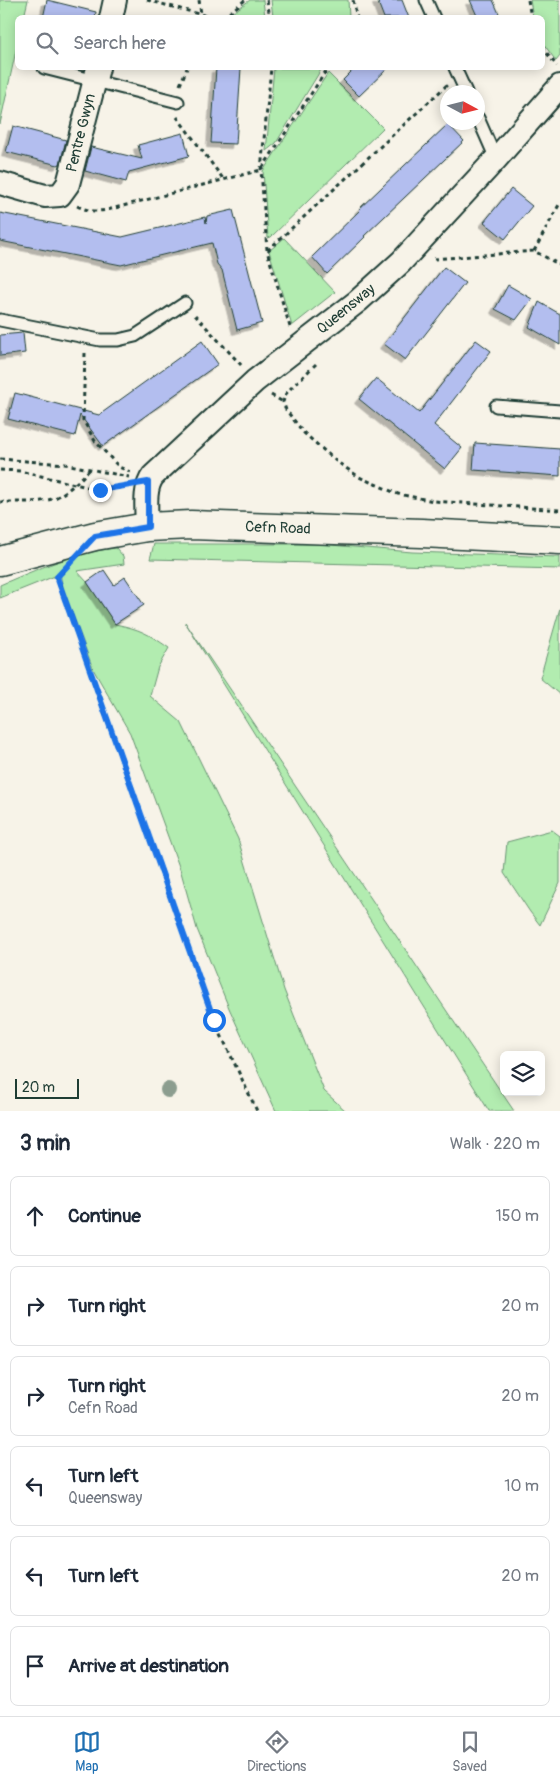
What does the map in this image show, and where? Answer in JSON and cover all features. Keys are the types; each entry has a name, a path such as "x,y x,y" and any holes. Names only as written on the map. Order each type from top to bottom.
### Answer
{"street":[{"path":"111,15 115,0"},
{"name":"Pentre Gwyn","path":"60,194 68,184 96,74"},
{"name":"Queensway","path":"148,482 255,380 358,301 401,262 560,86"},
{"path":"0,183 46,196 60,194"},
{"path":"148,482 148,527"},
{"name":"Cefn Road","path":"0,561 95,536 148,527 191,525 422,532 560,540"}],"lane":[{"path":"426,0 433,15"},
{"path":"61,70 96,74 178,102"},
{"path":"456,71 463,85"},
{"path":"483,130 496,159"},
{"path":"0,320 100,340 118,340 135,336 185,303"},
{"path":"496,406 560,412"}],"path":[{"path":"147,0 201,14 199,0"},
{"path":"227,15 245,0"},
{"path":"267,0 270,15"},
{"path":"353,0 356,15"},
{"path":"528,0 530,15"},
{"path":"545,51 560,70"},
{"path":"272,70 261,170 267,251 297,349"},
{"path":"60,194 87,211 96,212 261,170 327,70"},
{"path":"267,251 456,71"},
{"path":"178,102 178,117 224,180"},
{"path":"534,251 560,204"},
{"path":"401,262 534,251 560,264"},
{"path":"185,303 255,380"},
{"path":"86,337 83,420 95,441 118,467 148,482"},
{"path":"319,361 291,388 285,395 283,402 286,410 304,432 336,460 360,476 398,494 434,501 560,510"},
{"path":"0,459 65,464 148,482"},
{"path":"0,502 53,499 75,484 90,469"},
{"path":"0,470 20,470 100,490 148,482"},
{"path":"66,568 57,577 113,738 214,1020 258,1111"}],"green space":[{"path":"0,0 28,0 24,15 15,15 15,55 0,124"},
{"path":"250,0 263,0 265,15 238,15 232,13"},
{"path":"271,0 348,0 349,15 273,15"},
{"path":"530,0 560,0 560,56 556,61 545,46 545,15 533,15"},
{"path":"274,70 321,70 276,143 266,151"},
{"path":"328,73 383,128 268,238 263,171"},
{"path":"284,238 335,292 292,326 269,251"},
{"path":"154,544 319,544 412,552 560,557 560,569 150,559"},
{"path":"116,548 123,556 124,564 77,571 87,582 115,624 144,633 169,648 158,667 150,696 181,722 238,839 284,990 324,1091 346,1111 276,1111 229,1008 197,929 181,872 130,733 93,669 63,589 60,574 0,598 0,585 71,557"},
{"path":"560,608 560,695 540,678"},
{"path":"185,622 500,1090 500,1096 504,1096 514,1111 489,1111"},
{"path":"552,830 560,836 560,883 540,925 504,873 507,842"}],"building":[{"path":"47,0 96,12 96,15 44,15"},
{"path":"377,0 402,0 408,15 383,15"},
{"path":"470,0 493,0 500,15 477,15"},
{"path":"216,70 241,70 236,144 211,143"},
{"path":"353,70 386,70 359,96 343,80"},
{"path":"13,126 66,140 60,164 6,152"},
{"path":"442,130 454,130 464,141 327,274 312,257"},
{"path":"183,133 189,156 129,172 126,182 85,171 91,147 142,159 138,145"},
{"path":"511,189 532,206 505,239 484,222"},
{"path":"233,210 262,323 237,330 222,270 217,264 212,243 121,265 0,241 0,213 122,237 205,217 206,223 207,216"},
{"path":"444,267 465,283 405,360 384,344"},
{"path":"508,285 532,299 516,320 495,309"},
{"path":"539,302 560,314 560,345 529,327"},
{"path":"23,333 25,353 0,356 0,335"},
{"path":"476,340 491,351 434,425 462,448 445,469 359,399 376,378 419,413"},
{"path":"202,341 218,364 103,446 80,415 75,436 8,419 15,393 99,415"},
{"path":"475,443 560,449 560,476 473,470"},
{"path":"104,570 114,585 125,577 144,605 115,624 87,582"}],"route":[{"path":"100,490 148,482 148,527 95,536 57,577 214,1020"}]}
